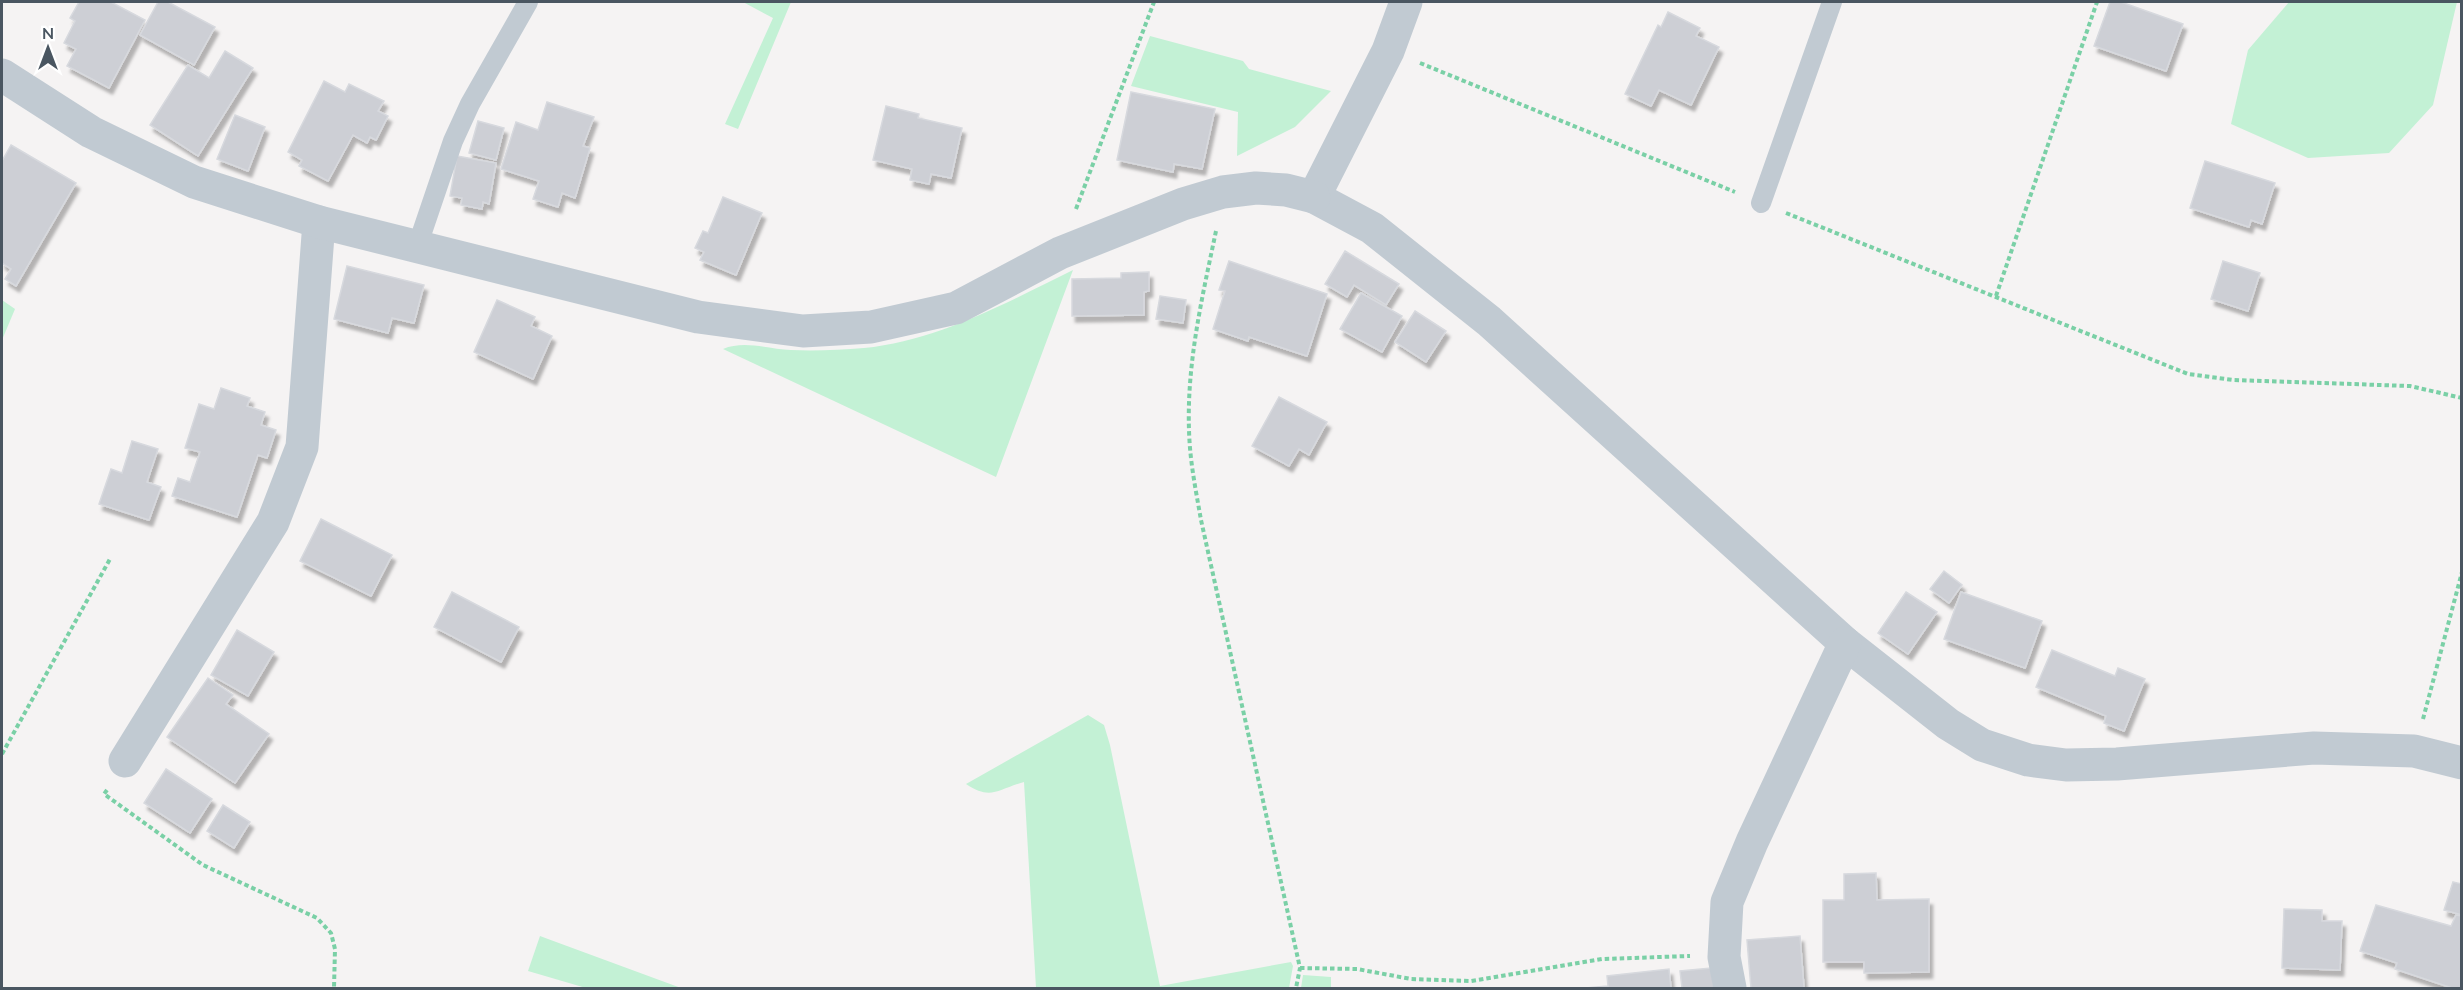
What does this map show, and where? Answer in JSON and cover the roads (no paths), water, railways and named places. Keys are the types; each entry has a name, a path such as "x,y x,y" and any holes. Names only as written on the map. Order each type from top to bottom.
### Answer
{"street":[{"path":"1314,197 1388,51 1406,2"},
{"path":"2,75 91,132 194,182 319,222 698,317 802,331 872,327 956,308 1060,253 1183,204 1223,192 1256,188 1286,190 1314,197 1372,228 1489,321 1845,643 1948,724 1982,745 2028,760 2066,765 2117,764 2314,748 2414,751 2462,763"},
{"path":"125,761 273,522 302,447 319,222"},
{"path":"1730,988 1724,957 1727,902 1757,831 1845,643"}],"lane":[{"path":"417,247 457,132 528,2"},
{"path":"1761,203 1832,2"}]}
